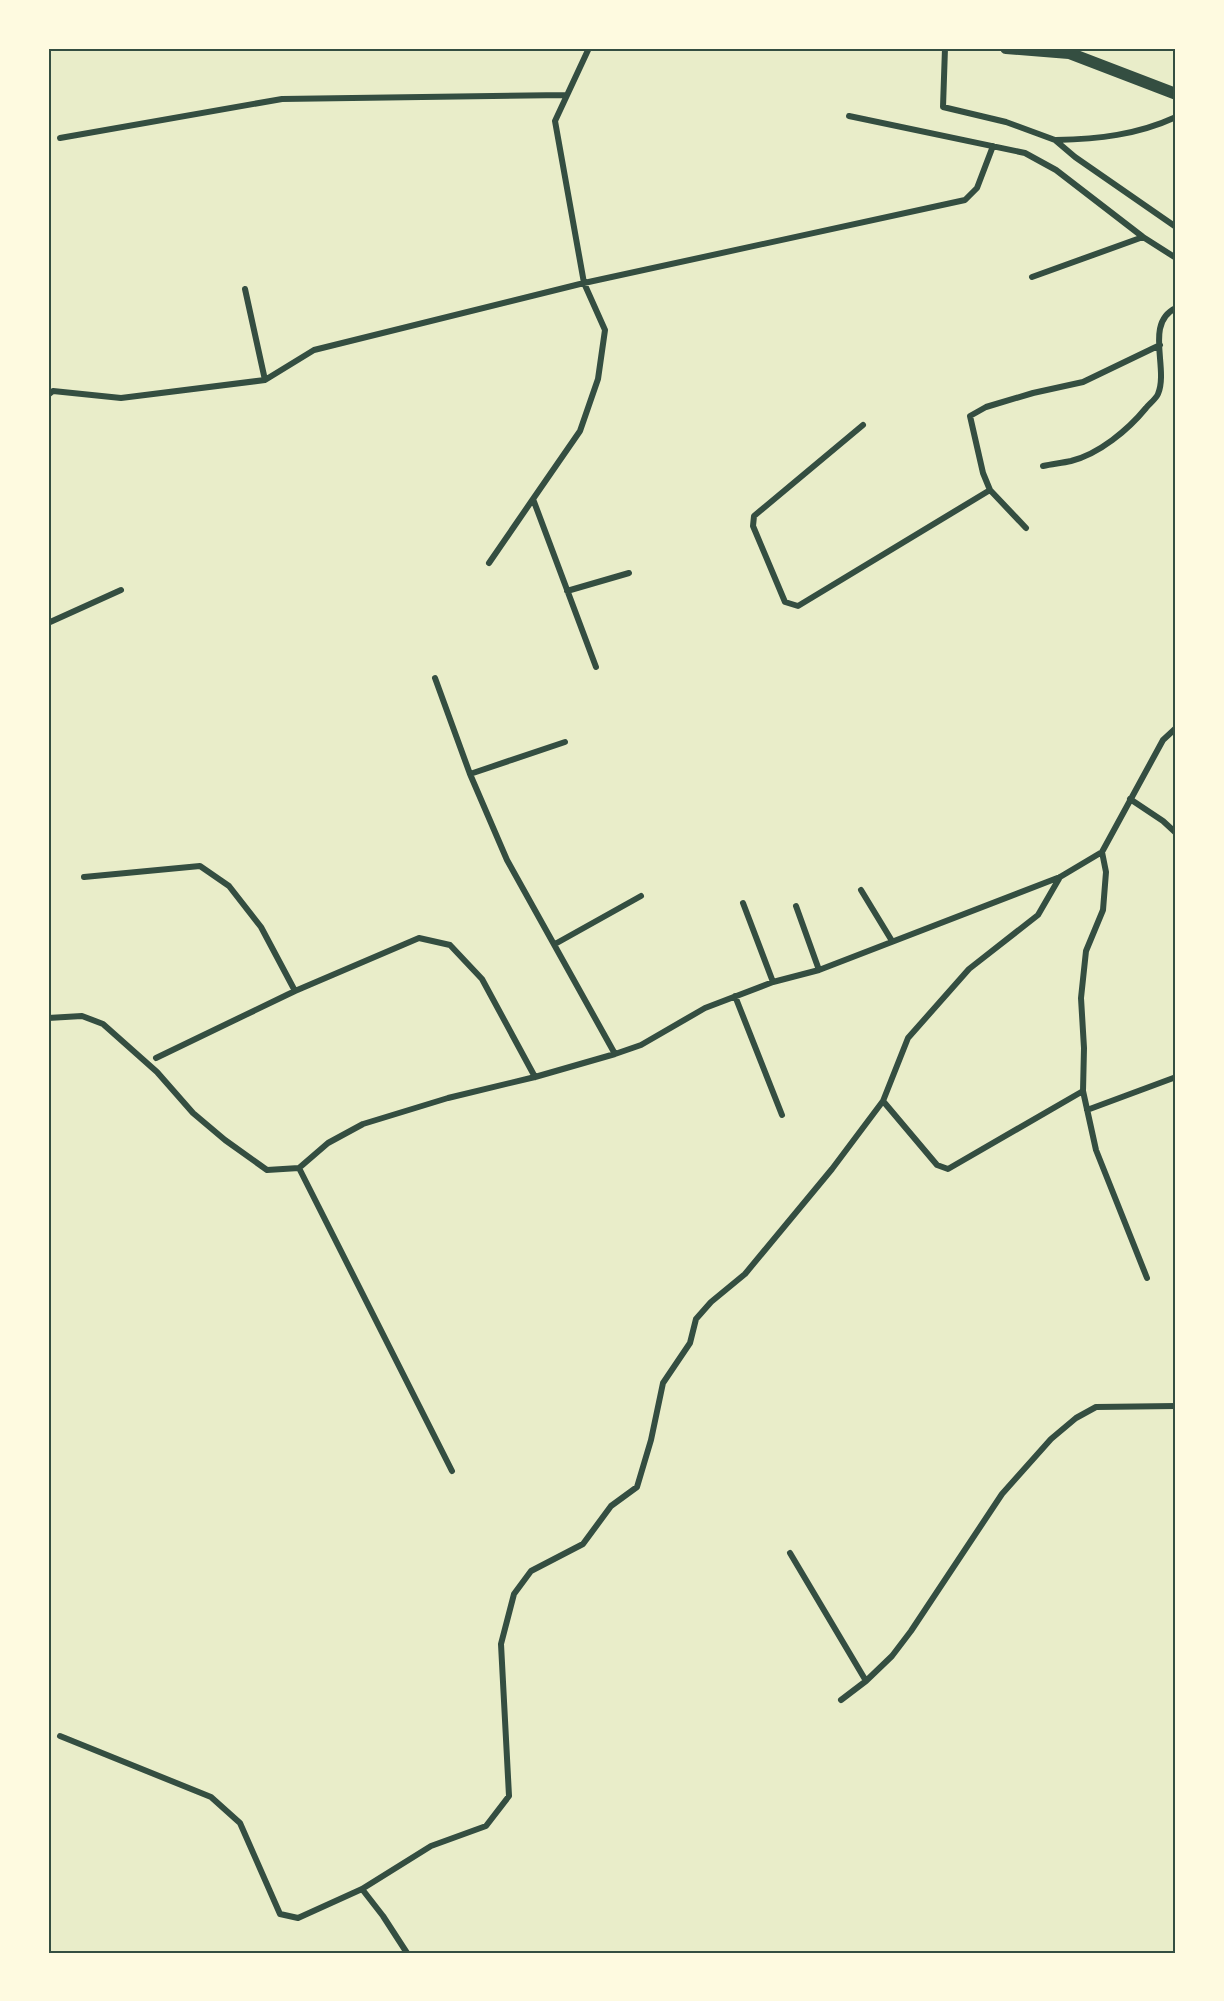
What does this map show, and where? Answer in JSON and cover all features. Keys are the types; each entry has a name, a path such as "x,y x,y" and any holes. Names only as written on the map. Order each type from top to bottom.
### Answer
{"main road":[{"path":"1006,48 1068,51 1176,94"}],"street":[{"path":"489,563 580,430 598,379 605,330 584,283 555,121 589,48"},
{"path":"945,48 943,107 985,116 1055,140 1101,139 1159,125 1176,117"},
{"path":"60,138 282,99 566,94"},
{"path":"849,116 1025,153 1056,170 1143,237 1176,258"},
{"path":"1055,140 1075,157 1176,227"},
{"path":"48,395 53,391 121,398 265,380 314,350 584,283 965,200 977,188 993,146"},
{"path":"1032,277 1143,237"},
{"path":"245,289 265,380"},
{"path":"1043,466 1073,460 1103,446 1138,418 1158,394 1161,373 1159,332 1161,322 1176,308"},
{"path":"1026,528 990,490 982,473 970,416 986,407 1033,393 1083,382 1160,345"},
{"path":"863,426 754,516 753,526 785,602 798,606 990,490"},
{"path":"533,499 596,667"},
{"path":"567,591 629,573"},
{"path":"48,623 121,590"},
{"path":"435,678 470,774 507,860 615,1054"},
{"path":"48,1018 82,1016 103,1024 157,1072 193,1113 225,1140 267,1170 299,1168 328,1143 363,1124 448,1098 535,1077 641,1045 705,1008 773,982 819,970 1060,877 1102,852 1163,740 1176,728"},
{"path":"470,774 565,742"},
{"path":"1130,799 1163,821 1176,833"},
{"path":"1102,852 1106,872 1103,910 1086,951 1081,998 1084,1048 1083,1091 1096,1150 1147,1278"},
{"path":"84,877 200,866 229,886 261,927 295,991"},
{"path":"60,1736 211,1797 240,1822 280,1914 298,1917 362,1890 431,1846 486,1826 509,1796 501,1644 514,1594 531,1571 583,1544 611,1506 637,1487 651,1440 663,1383 690,1343 696,1319 711,1302 744,1274 832,1169 883,1101 908,1038 969,969 1038,915 1060,877"},
{"path":"861,890 892,941"},
{"path":"555,944 641,896"},
{"path":"743,903 773,982"},
{"path":"796,906 819,970"},
{"path":"156,1058 295,991 419,938 450,945 482,979 535,1077"},
{"path":"735,996 782,1115"},
{"path":"1088,1110 1176,1077"},
{"path":"883,1101 937,1165 948,1169 1083,1091"},
{"path":"299,1168 453,1471"},
{"path":"841,1700 866,1682 892,1656 1002,1494 1051,1439 1076,1418 1096,1407 1176,1406"},
{"path":"790,1553 866,1682"},
{"path":"362,1890 383,1916 407,1953"}]}
